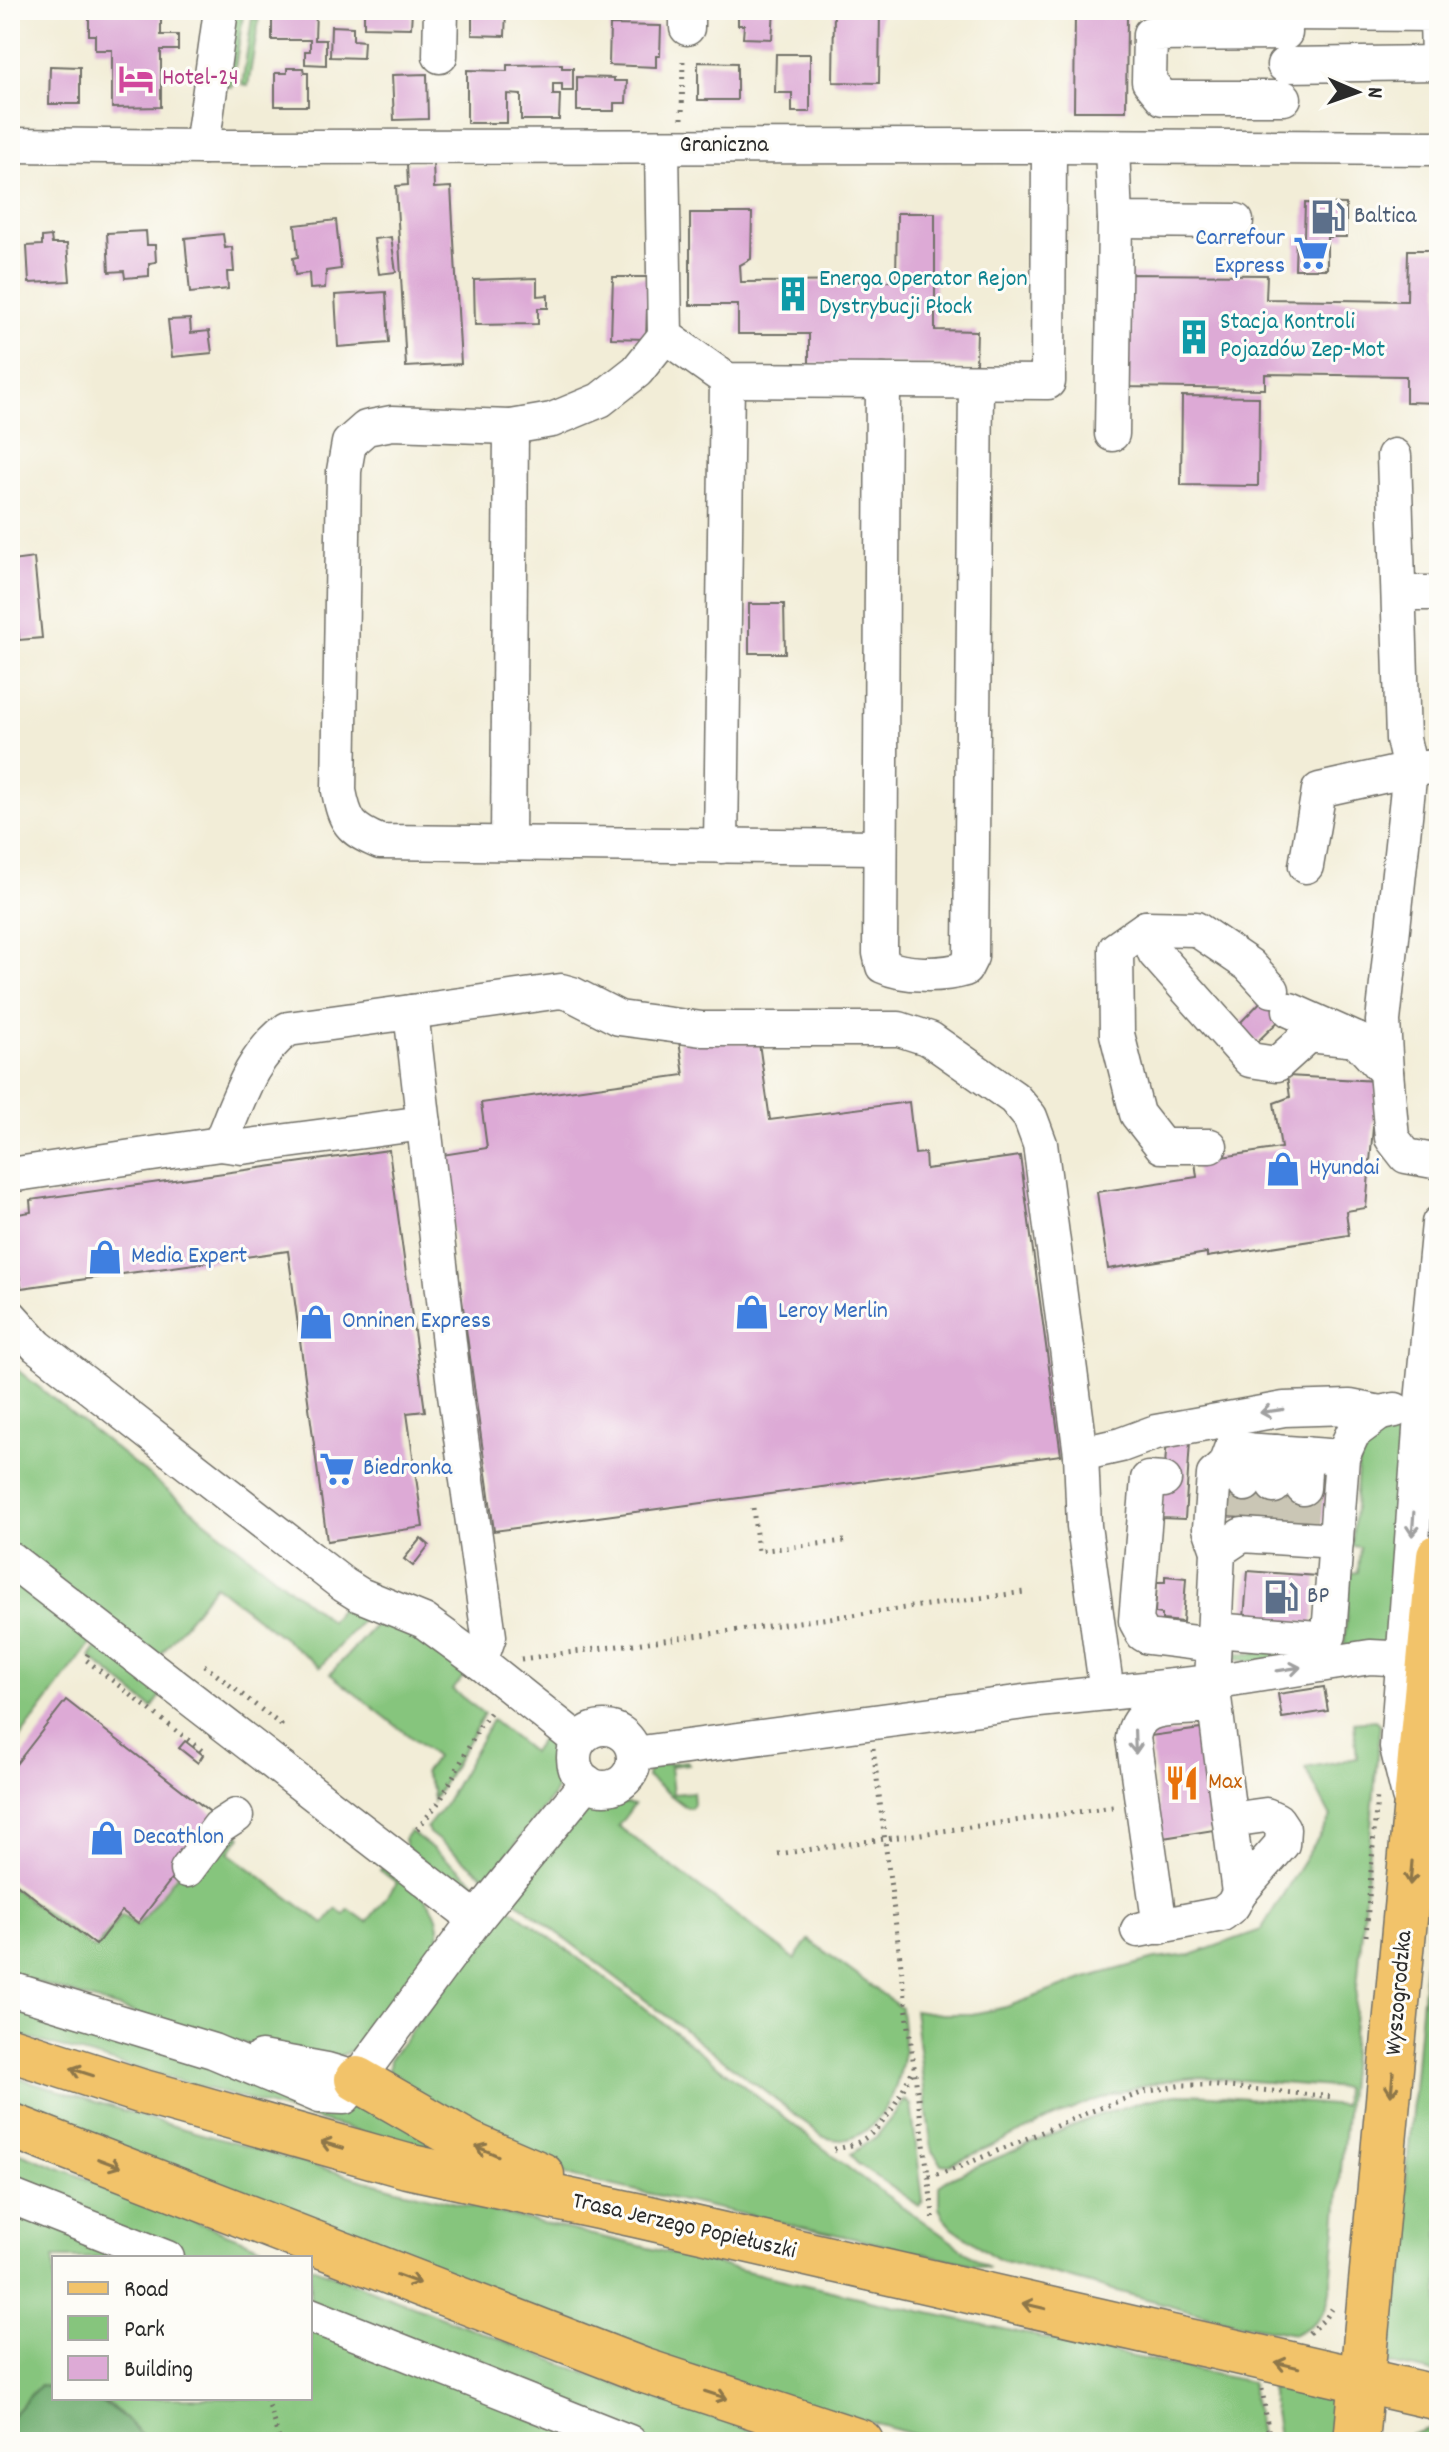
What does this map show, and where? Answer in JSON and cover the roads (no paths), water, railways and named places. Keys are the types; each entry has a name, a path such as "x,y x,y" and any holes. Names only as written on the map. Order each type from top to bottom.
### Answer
{"main road":[{"name":"Wyszogrodzka","path":"1356,2442 1439,1556"},
{"name":"Trasa Jerzego Popiełuszki","path":"10,2049 140,2091 407,2166 636,2215 1439,2398"},
{"path":"357,2079 470,2144 636,2215"},
{"path":"10,2125 642,2370 861,2442"}],"street":[{"path":"202,147 221,10"},
{"path":"440,56 441,10"},
{"path":"1283,148 1285,44"},
{"name":"Graniczna","path":"10,145 1439,148"},
{"path":"665,336 727,380 1048,382 1049,146"},
{"path":"672,147 665,336 637,371 600,400 552,420 511,427 392,423 366,428 349,443 344,471 339,791 344,817 360,834 380,842 880,847"},
{"path":"1112,147 1115,220 1112,434"},
{"path":"1115,220 1236,221"},
{"path":"721,846 727,380"},
{"path":"883,381 880,953 883,966 895,972 953,972 965,969 971,957 976,382"},
{"path":"508,843 511,427"},
{"path":"1394,456 1403,739 1424,768 1383,1021 1386,1072 1392,1138 1406,1156 1439,1162"},
{"path":"1399,593 1439,593"},
{"path":"1306,866 1319,790 1424,768"},
{"path":"1210,1146 1162,1146 1137,1114 1117,1034 1116,949 1146,928 1196,929 1249,965 1281,1000 1357,1040 1386,1072"},
{"path":"1146,928 1155,953 1250,1060 1277,1064 1309,1035 1357,1040"},
{"path":"220,1144 256,1064 271,1041 288,1029 561,991 619,1018 702,1029 899,1029 930,1039 1014,1098 1030,1117 1040,1144 1081,1454 1084,1526 1107,1693"},
{"path":"411,1012 455,1395 489,1636 480,1662"},
{"path":"10,1175 220,1144 242,1147 424,1123"},
{"path":"1415,1822 1397,1747 1422,1402 1439,1223"},
{"path":"10,1316 37,1346 344,1585 360,1595 424,1621 579,1741"},
{"path":"1342,1457 1251,1491 1148,1479 1136,1621 1143,1634 1148,1637 1214,1638 1317,1638 1329,1635 1342,1457 1353,1433 1380,1413 1422,1402"},
{"path":"1239,1893 1214,1697 1214,1638 1251,1491 1319,1407 1350,1407 1380,1413"},
{"path":"1081,1454 1121,1445 1156,1432 1336,1541"},
{"path":"10,1559 476,1919"},
{"path":"634,1754 1107,1693 1214,1697 1370,1657 1403,1662"},
{"path":"1214,1697 1203,1706 1150,1712 1135,1724 1133,1738 1149,1928 1222,1914 1233,1905 1239,1893 1282,1844 1283,1829 1277,1820 1266,1815 1230,1820"},
{"path":"610,1728 626,1737 634,1754 631,1771 619,1784 603,1788 580,1776 574,1759 579,1741 592,1730 610,1728"},
{"path":"10,1989 213,2051 320,2096 344,2097 476,1919 587,1782"},
{"path":"187,1870 219,1827 236,1816"},
{"path":"10,2196 162,2256"},
{"path":"312,2316 629,2442"}],"tunnel":[{"path":"1243,1517 1245,1484"},
{"path":"1272,1519 1274,1486"},
{"path":"1300,1521 1303,1488"}],"place":[{"name":"Hotel-24","path":"136,79"},
{"name":"Baltica","path":"1328,217"},
{"name":"Carrefour Express","path":"1311,253"},
{"name":"Energa Operator Rejon Dystrybucji Płock","path":"793,294"},
{"name":"Stacja Kontroli Pojazdów Zep-Mot","path":"1194,337"},
{"name":"Hyundai","path":"1283,1169"},
{"name":"Media Expert","path":"105,1257"},
{"name":"Leroy Merlin","path":"752,1312"},
{"name":"Onninen Express","path":"316,1322"},
{"name":"Biedronka","path":"337,1469"},
{"name":"BP","path":"1281,1597"},
{"name":"Max","path":"1182,1783"},
{"name":"Decathlon","path":"107,1838"}]}
